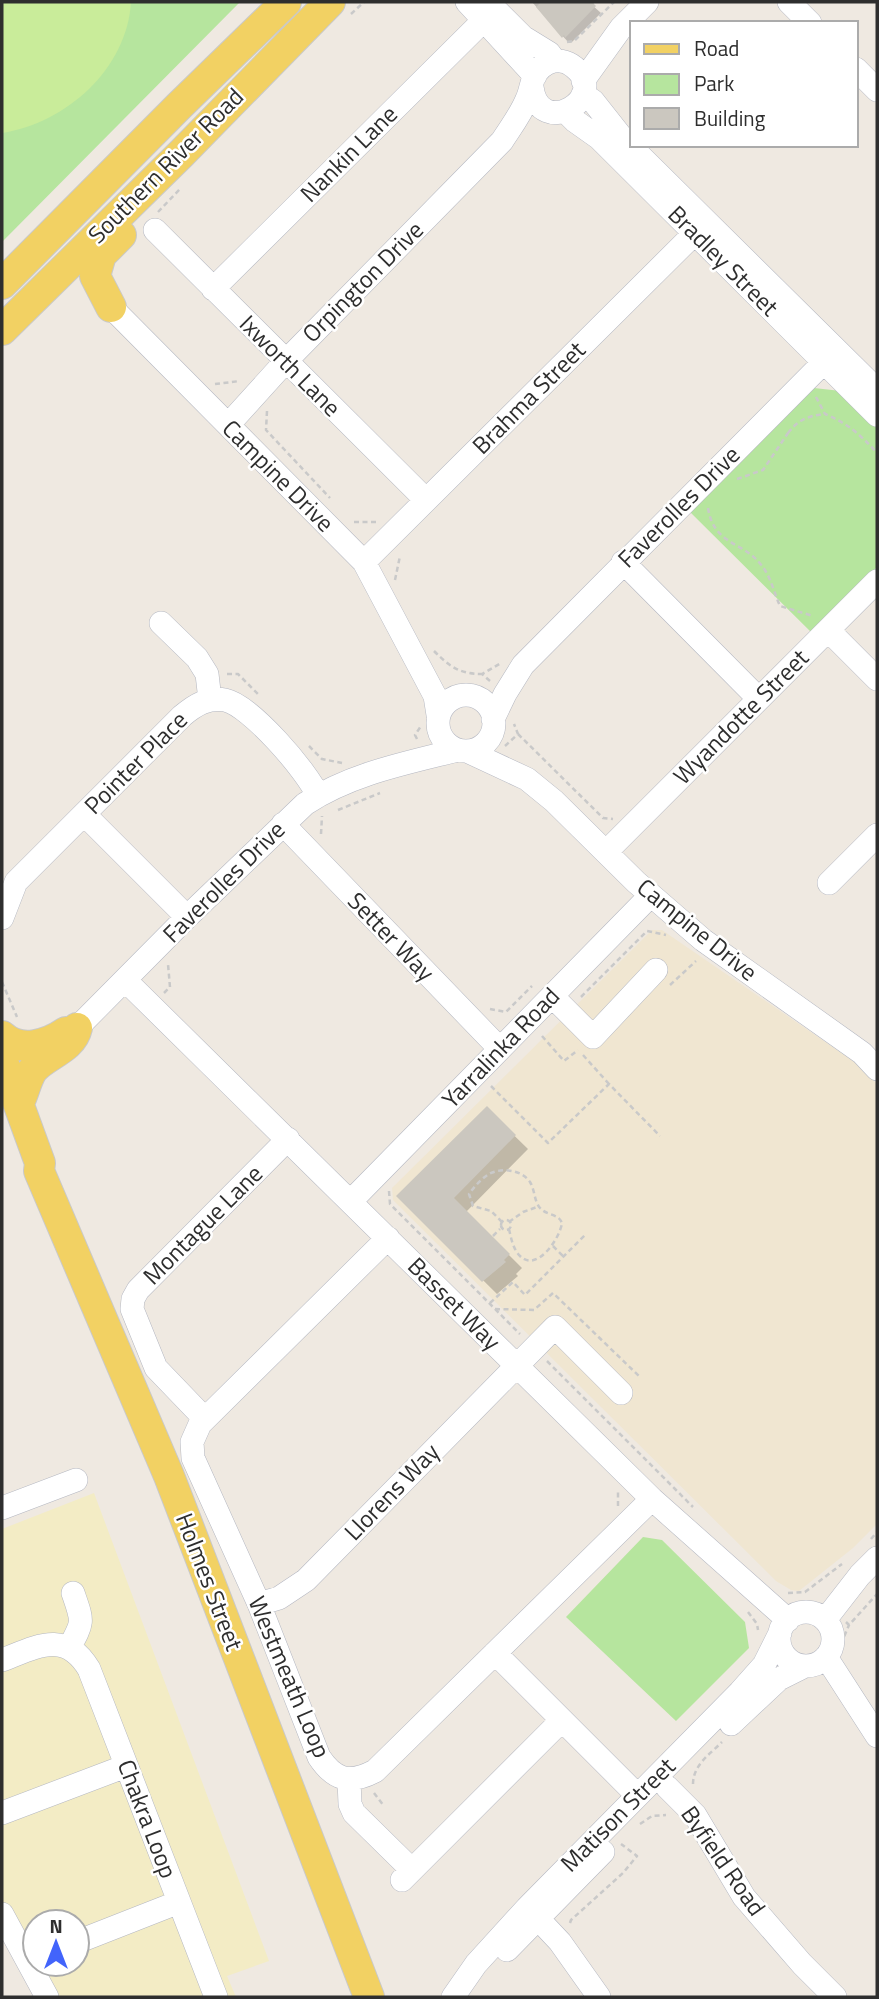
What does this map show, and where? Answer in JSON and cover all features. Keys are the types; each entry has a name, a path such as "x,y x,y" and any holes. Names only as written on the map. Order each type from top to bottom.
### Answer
{"main road":[{"name":"Southern River Road","path":"2,284 286,2"},
{"name":"Southern River Road","path":"2,330 181,154 330,2"},
{"path":"111,307 95,276 101,255 178,176 182,168 181,154"},
{"path":"2,1036 8,1042 37,1045 77,1028 76,1034 32,1071 10,1098"},
{"name":"Holmes Street","path":"2,1059 10,1098 40,1163 39,1171 169,1476 369,1997"}],"street":[{"name":"Bradley Street","path":"467,2 486,11 548,53 573,75 630,146"},
{"path":"573,75 543,66 533,81 538,103 559,112 576,105 573,75 585,51 621,28 647,2"},
{"path":"789,2 808,21"},
{"name":"Bradley Street","path":"486,11 533,81"},
{"name":"Nankin Lane","path":"214,289 486,11"},
{"path":"858,71 877,90"},
{"name":"Orpington Drive","path":"228,425 285,362 502,141 522,110 533,81"},
{"name":"Bradley Street","path":"559,112 599,138 694,234 830,356 877,390"},
{"name":"Orpington Drive","path":"502,141 559,112"},
{"name":"Bradley Street","path":"631,147 830,356 877,415"},
{"name":"Ixworth Lane","path":"155,230 425,500"},
{"name":"Brahma Street","path":"364,562 694,234"},
{"name":"Campine Drive","path":"111,307 364,562 379,590 425,657 467,695"},
{"name":"Faverolles Drive","path":"467,695 498,683 523,665 830,356"},
{"path":"623,562 759,699"},
{"name":"Wyandotte Street","path":"606,852 759,699 825,623 877,581"},
{"path":"161,623 197,658 208,676 210,699"},
{"path":"825,623 877,679"},
{"name":"Campine Drive","path":"425,657 435,696 429,727"},
{"name":"Faverolles Drive","path":"493,724 505,694 523,665"},
{"path":"467,695 485,702 493,724 483,745 462,750 443,740 429,727 448,701 467,695"},
{"name":"Pointer Place","path":"2,918 16,882 181,716 210,699 225,700 243,708 303,769 324,808"},
{"name":"Campine Drive","path":"493,724 527,779"},
{"name":"Faverolles Drive","path":"391,778 429,727"},
{"name":"Faverolles Drive","path":"77,1028 296,811 324,808 356,779 391,778 462,750"},
{"name":"Campine Drive","path":"462,750 527,779 703,940 862,1053 877,1069"},
{"path":"84,814 187,917"},
{"name":"Setter Way","path":"283,824 500,1049"},
{"path":"829,883 877,835"},
{"name":"Yarralinka Road","path":"351,1201 500,1049 513,1020 551,997 651,895"},
{"path":"551,997 593,1037 656,970"},
{"name":"Basset Way","path":"126,981 652,1499 775,1627"},
{"name":"Montague Lane","path":"205,1419 156,1368 134,1315 133,1299 138,1290 288,1139"},
{"name":"Westmeath Loop","path":"388,1238 205,1419 194,1435 193,1458 259,1604 319,1757 328,1771 349,1780 375,1771 652,1499"},
{"name":"Llorens Way","path":"259,1604 279,1598 306,1580 555,1327 621,1393"},
{"path":"2,1508 76,1480"},
{"path":"825,1620 873,1558"},
{"path":"2,1660 41,1645 55,1643 69,1648 82,1626 82,1618 73,1593"},
{"path":"802,1613 811,1613 825,1620 832,1631 833,1640 825,1659 796,1664 782,1651 775,1627 802,1613"},
{"name":"Matison Street","path":"468,1997 485,1971 637,1795 764,1665 775,1627"},
{"name":"Chakra Loop","path":"69,1648 82,1657 89,1669 216,1997"},
{"path":"495,1653 637,1795"},
{"path":"825,1659 877,1736"},
{"name":"Matison Street","path":"453,1997 477,1964 615,1839 754,1700 779,1679 825,1659"},
{"path":"349,1780 350,1804 354,1813 407,1875 562,1720"},
{"path":"2,1813 127,1766"},
{"name":"Byfield Road","path":"667,1787 695,1815 744,1897 802,1964 835,1997"},
{"path":"91,1937 179,1902"},
{"path":"2,1914 21,1944"},
{"path":"533,1914 560,1942 598,1997"},
{"path":"39,1978 47,1997"}],"path":[{"path":"215,384 241,381 267,402 266,430 336,504"},
{"path":"805,383 825,414"},
{"path":"733,480 763,470 788,433 807,417 825,414 843,422 877,453"},
{"path":"772,416 788,433"},
{"path":"713,500 708,508 710,521 720,535 762,564 780,606 825,623"},
{"path":"354,523 378,523 400,552 396,579 379,590"},
{"path":"425,657 466,674 482,674"},
{"path":"208,676 238,674 266,702"},
{"path":"303,740 321,759 351,765 356,779"},
{"path":"307,849 321,838 324,808 391,778"},
{"path":"513,1020 647,932 663,933 672,939"},
{"path":"151,1005 170,987 168,958 173,954 162,944"},
{"path":"481,1000 491,1010 513,1020 535,1043 542,1036 564,1061 577,1049 660,1136"},
{"path":"491,1086 548,1143 609,1084"},
{"path":"502,1222 491,1211 477,1208 470,1200 471,1191 489,1174 505,1171 523,1174 531,1184 538,1207 558,1216 562,1223 553,1246 538,1257 524,1259 514,1249 509,1222"},
{"path":"502,1222 509,1222 523,1212 538,1207"},
{"path":"493,1236 501,1228 502,1222"},
{"path":"501,1228 509,1229"},
{"path":"490,1303 513,1282 525,1295 586,1234"},
{"path":"553,1246 564,1256"},
{"path":"618,1490 618,1506 632,1520"},
{"path":"873,1558 877,1532"},
{"path":"787,1593 805,1592 845,1562"},
{"path":"742,1605 757,1623 775,1627"},
{"path":"825,1659 840,1643 849,1625"},
{"path":"639,1824 659,1815 675,1817 687,1806 696,1796 693,1786 695,1772 730,1734"},
{"path":"568,1933 571,1920 623,1874 637,1856 615,1839"}],"shaded area":[{"path":"652,930 662,930 856,1063 877,1084 877,1524 853,1548 799,1591 791,1590 776,1581 393,1200 392,1188"}],"green space":[{"path":"2,2 240,2 2,242"},
{"path":"2,2 131,2 127,26 118,49 89,89 49,118 2,133"},
{"path":"814,388 841,391 877,423 877,567 814,635 690,512"},
{"path":"643,1537 662,1540 745,1622 749,1648 676,1721 566,1617"}],"sand":[{"path":"94,1493 269,1961 227,1976 236,1997 43,1997 33,1978 91,1978 91,1908 21,1908 21,1955 2,1919 2,1529"}],"building":[{"path":"541,2 592,2 596,6 562,38 536,7"},
{"path":"487,1106 516,1135 454,1198 510,1254 504,1260 506,1262 482,1282 396,1196"}]}
